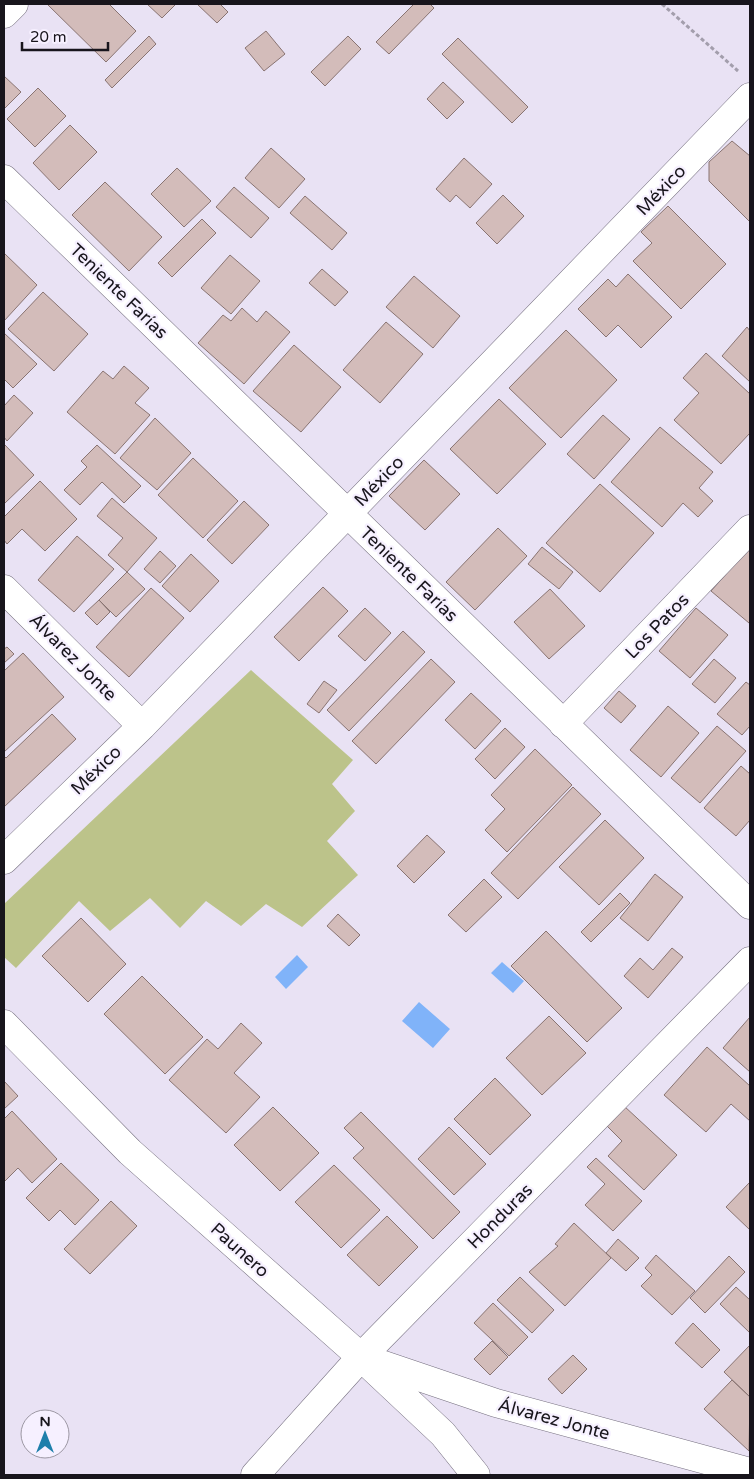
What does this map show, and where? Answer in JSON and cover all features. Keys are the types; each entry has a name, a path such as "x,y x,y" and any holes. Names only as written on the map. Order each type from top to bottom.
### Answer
{"street":[{"path":"4,14 14,4"},
{"name":"México","path":"4,860 142,726 348,514 747,86"},
{"name":"Teniente Farías","path":"4,179 750,905"},
{"name":"Los Patos","path":"563,724 750,529"},
{"name":"Álvarez Jonte","path":"4,589 142,726"},
{"name":"Honduras","path":"255,1475 361,1357 750,961"},
{"name":"Paunero","path":"4,1024 130,1152 361,1357 443,1434 476,1475"},
{"name":"Álvarez Jonte","path":"361,1357 496,1403 750,1472"}],"path":[{"path":"662,4 747,86"}],"green space":[{"path":"251,670 353,760 332,784 355,811 327,841 358,875 302,927 266,904 241,926 206,901 180,928 150,898 110,931 79,901 16,968 4,957 4,904"}],"water":[{"path":"297,955 308,967 286,989 275,977"},
{"path":"502,962 524,981 513,993 491,973"},
{"path":"419,1002 450,1029 433,1048 402,1021"}],"building":[{"path":"47,4 109,4 136,31 106,62"},
{"path":"147,4 176,4 162,18"},
{"path":"197,4 220,4 228,12 217,23"},
{"path":"414,4 430,4 434,8 389,54 376,42"},
{"path":"266,31 285,54 264,71 245,48"},
{"path":"149,36 156,44 112,88 105,80"},
{"path":"348,36 361,49 325,86 311,72"},
{"path":"458,38 528,107 512,123 442,54"},
{"path":"4,76 21,92 4,109"},
{"path":"443,82 464,102 447,119 427,99"},
{"path":"38,88 66,116 35,147 7,119"},
{"path":"70,125 97,152 59,190 33,163"},
{"path":"732,141 750,156 750,222 709,181 709,162"},
{"path":"271,148 305,179 279,208 245,178"},
{"path":"464,158 492,184 470,208 456,195 450,202 436,189"},
{"path":"177,168 211,201 184,227 151,194"},
{"path":"105,182 162,237 129,271 72,215"},
{"path":"234,187 269,218 251,238 216,207"},
{"path":"503,195 524,216 497,244 476,223"},
{"path":"305,196 347,233 332,250 290,213"},
{"path":"668,206 726,264 681,309 633,261 652,243 641,232"},
{"path":"202,219 216,233 172,277 158,263"},
{"path":"4,253 37,285 4,321"},
{"path":"230,255 260,281 231,314 201,288"},
{"path":"322,269 348,292 335,306 309,283"},
{"path":"628,274 672,317 641,348 618,325 606,337 578,309 608,279 616,287"},
{"path":"414,276 460,316 433,348 386,307"},
{"path":"43,292 88,334 54,371 8,329"},
{"path":"242,308 257,322 266,311 290,332 244,384 198,343 223,315 231,321"},
{"path":"386,322 423,354 380,403 343,370"},
{"path":"747,327 750,331 750,382 722,356"},
{"path":"566,330 617,380 561,438 509,388"},
{"path":"4,333 37,364 13,388 4,379"},
{"path":"294,345 341,387 301,432 253,391"},
{"path":"706,353 750,394 750,433 721,464 674,420 699,393 683,378"},
{"path":"124,366 149,388 135,403 150,415 115,454 67,412 103,371 113,379"},
{"path":"14,395 33,413 7,441 4,437 4,406"},
{"path":"499,399 546,444 497,494 450,449"},
{"path":"603,415 630,439 594,479 567,454"},
{"path":"155,418 191,453 157,490 120,458"},
{"path":"660,427 713,472 699,488 713,501 698,517 683,503 662,527 611,482"},
{"path":"4,444 34,475 4,504"},
{"path":"97,445 141,486 124,503 102,482 80,505 64,490 87,467 81,461"},
{"path":"193,458 238,501 203,538 158,495"},
{"path":"424,460 460,494 425,530 389,496"},
{"path":"40,481 77,519 45,551 22,529 7,544 4,540 4,517"},
{"path":"600,484 654,533 600,592 546,543"},
{"path":"112,498 157,538 127,572 108,555 123,538 97,516"},
{"path":"244,501 269,525 232,564 207,540"},
{"path":"498,528 527,556 475,610 446,582"},
{"path":"77,536 114,569 74,612 38,580"},
{"path":"542,547 573,572 559,589 528,564"},
{"path":"750,547 750,622 749,623 711,591"},
{"path":"160,551 176,566 160,583 144,569"},
{"path":"191,554 219,581 190,612 162,586"},
{"path":"127,572 145,589 116,617 99,600"},
{"path":"323,587 348,611 299,661 274,637"},
{"path":"151,588 184,618 129,677 96,647"},
{"path":"550,589 585,626 549,659 514,622"},
{"path":"99,600 110,612 97,625 85,613"},
{"path":"365,608 391,633 365,661 338,636"},
{"path":"696,608 728,635 690,678 659,651"},
{"path":"403,631 425,652 349,731 327,710"},
{"path":"7,647 14,654 4,663 4,649"},
{"path":"23,653 64,697 4,752 4,671"},
{"path":"431,659 455,682 376,764 352,741"},
{"path":"714,659 736,678 715,703 692,684"},
{"path":"324,681 337,690 319,713 307,704"},
{"path":"746,682 750,685 750,726 742,735 717,714"},
{"path":"619,691 636,706 621,723 604,708"},
{"path":"471,693 501,721 475,749 445,720"},
{"path":"668,706 699,733 661,777 630,750"},
{"path":"52,714 76,739 4,807 4,756 6,758"},
{"path":"717,726 746,751 700,803 671,778"},
{"path":"505,728 525,747 495,779 475,759"},
{"path":"535,749 572,785 507,852 485,830 505,809 491,795"},
{"path":"741,766 750,774 750,820 736,836 704,808"},
{"path":"573,787 601,814 518,899 491,873"},
{"path":"605,820 644,858 599,905 559,867"},
{"path":"427,835 445,852 414,883 397,866"},
{"path":"655,874 683,897 648,941 620,918"},
{"path":"484,879 502,897 466,932 448,915"},
{"path":"620,893 630,903 591,942 581,932"},
{"path":"338,914 360,935 349,946 327,926"},
{"path":"81,918 126,964 88,1002 42,956"},
{"path":"546,931 622,1008 587,1042 511,966"},
{"path":"672,948 683,957 648,998 624,976 640,958 653,970"},
{"path":"142,976 203,1037 165,1074 104,1014"},
{"path":"549,1016 586,1053 542,1095 506,1058"},
{"path":"750,1017 750,1072 723,1048"},
{"path":"241,1023 262,1043 234,1073 260,1097 226,1133 169,1080 207,1039 218,1049"},
{"path":"707,1047 750,1086 750,1121 731,1104 706,1132 664,1095"},
{"path":"495,1078 531,1115 490,1155 454,1119"},
{"path":"4,1081 18,1096 4,1109"},
{"path":"624,1106 677,1155 644,1190 608,1156 622,1141 606,1125"},
{"path":"273,1107 319,1153 280,1191 234,1145"},
{"path":"12,1111 57,1159 32,1183 18,1168 4,1182 4,1119"},
{"path":"361,1112 460,1212 433,1239 353,1158 364,1148 344,1128"},
{"path":"449,1127 486,1164 454,1195 418,1159"},
{"path":"596,1158 642,1201 613,1231 585,1205 605,1184 587,1167"},
{"path":"61,1163 99,1200 75,1225 60,1210 49,1221 26,1198"},
{"path":"334,1165 380,1210 341,1248 295,1202"},
{"path":"750,1182 750,1230 726,1207"},
{"path":"111,1201 137,1226 90,1274 64,1249"},
{"path":"387,1216 418,1247 379,1286 347,1255"},
{"path":"574,1223 611,1258 565,1306 529,1272 558,1246 555,1244"},
{"path":"618,1239 639,1258 626,1271 606,1253"},
{"path":"656,1255 695,1291 672,1315 641,1286 652,1275 645,1268"},
{"path":"729,1256 745,1272 705,1313 690,1298"},
{"path":"520,1277 554,1310 532,1333 497,1300"},
{"path":"736,1287 750,1300 750,1333 720,1304"},
{"path":"493,1303 528,1337 509,1356 474,1323"},
{"path":"693,1323 720,1350 702,1368 675,1343"},
{"path":"492,1341 508,1357 490,1375 474,1359"},
{"path":"750,1345 750,1397 724,1372"},
{"path":"573,1355 587,1369 562,1394 548,1379"},
{"path":"732,1380 750,1397 749,1451 704,1409"}]}
